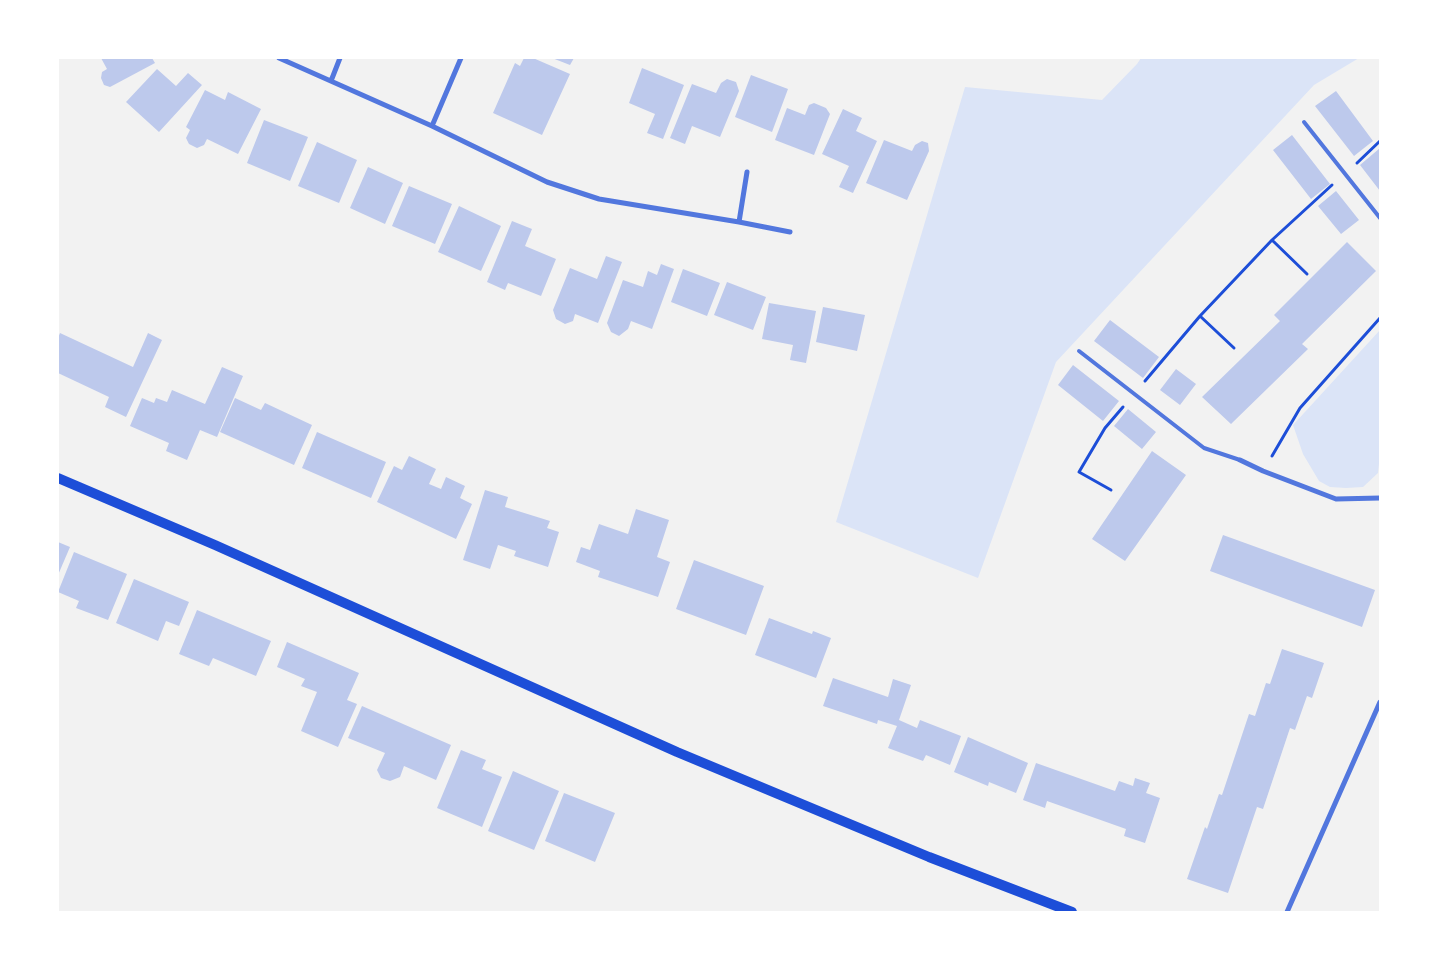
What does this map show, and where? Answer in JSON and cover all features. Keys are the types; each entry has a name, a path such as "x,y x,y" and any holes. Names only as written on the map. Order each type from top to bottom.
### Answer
{"main road":[{"path":"58,478 224,549 677,752 929,856 1072,912"}],"street":[{"path":"279,58 432,126 555,185 599,199 790,232"},
{"path":"331,81 340,58"},
{"path":"432,126 461,58"},
{"path":"739,222 747,172"},
{"path":"1240,460 1263,471 1336,499 1380,498"},
{"path":"1286,912 1380,702"}],"lane":[{"path":"1304,122 1380,218"},
{"path":"1079,350 1204,448 1240,460"}],"path":[{"path":"1111,490 1079,472 1105,428 1200,316 1272,240 1380,141"},
{"path":"1272,240 1306,274"},
{"path":"1200,316 1234,348"},
{"path":"1263,471 1300,408 1380,318"}],"shaded area":[{"path":"1141,58 1359,58 1314,85 1056,362 978,578 836,522 965,87 1102,100"},
{"path":"1380,330 1380,455 1378,473 1363,487 1330,487 1319,481 1303,454 1293,425"}],"building":[{"path":"101,58 152,58 155,63 110,87 104,85 101,78 102,72 107,69"},
{"path":"524,58 533,58 570,74 542,135 493,113 515,63 520,66"},
{"path":"552,58 574,58 570,65"},
{"path":"642,68 684,85 663,139 647,133 655,114 629,103"},
{"path":"157,69 176,86 188,73 202,85 159,132 126,102"},
{"path":"751,75 788,89 772,132 735,117"},
{"path":"727,79 736,82 739,91 720,137 692,126 685,144 670,138 692,84 716,93 721,83"},
{"path":"205,90 225,100 228,92 261,109 238,154 207,139 204,145 197,148 189,144 186,138 190,130 186,127"},
{"path":"1336,91 1373,141 1354,156 1315,106"},
{"path":"814,103 826,108 830,114 814,155 775,140 787,108 805,115 809,105"},
{"path":"843,109 862,118 856,131 877,141 853,193 839,187 849,166 822,154"},
{"path":"264,120 308,137 290,181 247,163"},
{"path":"1292,135 1330,184 1311,199 1273,150"},
{"path":"884,140 912,151 915,145 922,141 928,143 929,151 907,200 866,183"},
{"path":"317,142 357,160 339,203 298,186"},
{"path":"1380,148 1380,191 1360,165"},
{"path":"368,167 403,183 385,224 350,208"},
{"path":"409,186 452,204 435,244 392,226"},
{"path":"1336,191 1359,220 1341,234 1318,206"},
{"path":"459,206 501,226 481,271 438,252"},
{"path":"512,221 532,229 525,246 556,259 541,296 508,283 505,290 487,282"},
{"path":"1347,242 1376,271 1302,344 1308,349 1231,424 1202,397 1280,321 1274,315"},
{"path":"606,256 622,262 598,323 575,314 573,321 565,324 556,319 553,310 570,268 597,279"},
{"path":"661,264 674,269 652,329 631,321 628,329 619,336 611,332 607,323 623,280 643,287 648,271 657,275"},
{"path":"683,269 720,283 707,316 671,302"},
{"path":"727,282 766,297 753,330 714,315"},
{"path":"769,303 816,311 806,363 790,360 793,345 762,339"},
{"path":"823,307 865,315 857,351 816,342"},
{"path":"1110,320 1159,357 1143,378 1094,341"},
{"path":"60,333 133,367 148,333 162,340 126,417 105,407 109,397 58,373 58,338"},
{"path":"1073,365 1119,401 1103,421 1058,385"},
{"path":"222,367 243,376 217,437 200,430 187,460 166,451 169,443 130,426 142,398 154,403 156,398 167,402 172,390 205,404"},
{"path":"1176,369 1196,384 1180,405 1160,390"},
{"path":"235,398 261,410 265,403 312,425 294,465 220,432"},
{"path":"1128,409 1156,432 1142,449 1114,426"},
{"path":"317,432 386,462 371,498 302,468"},
{"path":"1152,451 1186,475 1125,561 1092,539"},
{"path":"409,456 436,469 429,484 441,489 446,477 465,486 460,498 472,504 456,539 377,502 394,466 402,470"},
{"path":"485,490 508,497 505,507 550,521 547,528 559,532 548,567 514,556 516,551 498,545 490,569 463,560"},
{"path":"636,509 669,520 657,557 670,562 658,597 598,577 600,571 576,562 581,547 590,550 599,524 628,534"},
{"path":"1223,535 1375,590 1362,627 1210,571"},
{"path":"58,542 70,547 58,575"},
{"path":"74,552 127,574 108,620 76,608 79,601 58,592"},
{"path":"694,560 764,586 746,635 676,609"},
{"path":"134,579 189,602 179,626 166,621 158,641 116,623"},
{"path":"197,610 271,641 256,676 213,658 209,666 179,654"},
{"path":"769,618 812,634 813,631 831,638 816,678 755,655"},
{"path":"287,642 359,673 347,700 357,704 338,747 301,731 317,692 301,686 305,679 277,667"},
{"path":"1282,649 1324,663 1312,698 1307,696 1295,730 1290,728 1263,809 1257,807 1228,893 1187,879 1205,827 1207,829 1219,794 1222,795 1249,714 1255,716 1266,683 1270,684"},
{"path":"833,678 888,697 893,679 911,685 899,720 917,728 920,720 961,736 950,765 926,755 923,761 888,748 897,726 878,720 877,724 823,706"},
{"path":"362,706 451,745 436,780 404,766 400,777 390,781 381,778 377,770 385,753 348,738"},
{"path":"968,737 1028,763 1016,793 989,782 988,786 954,772"},
{"path":"461,750 486,760 482,769 502,777 482,827 437,808"},
{"path":"1036,763 1115,791 1119,781 1133,786 1135,778 1150,783 1146,793 1160,798 1145,843 1124,836 1126,829 1047,801 1045,808 1023,800"},
{"path":"513,771 559,791 534,850 488,831"},
{"path":"564,793 615,813 595,862 545,841"}]}
